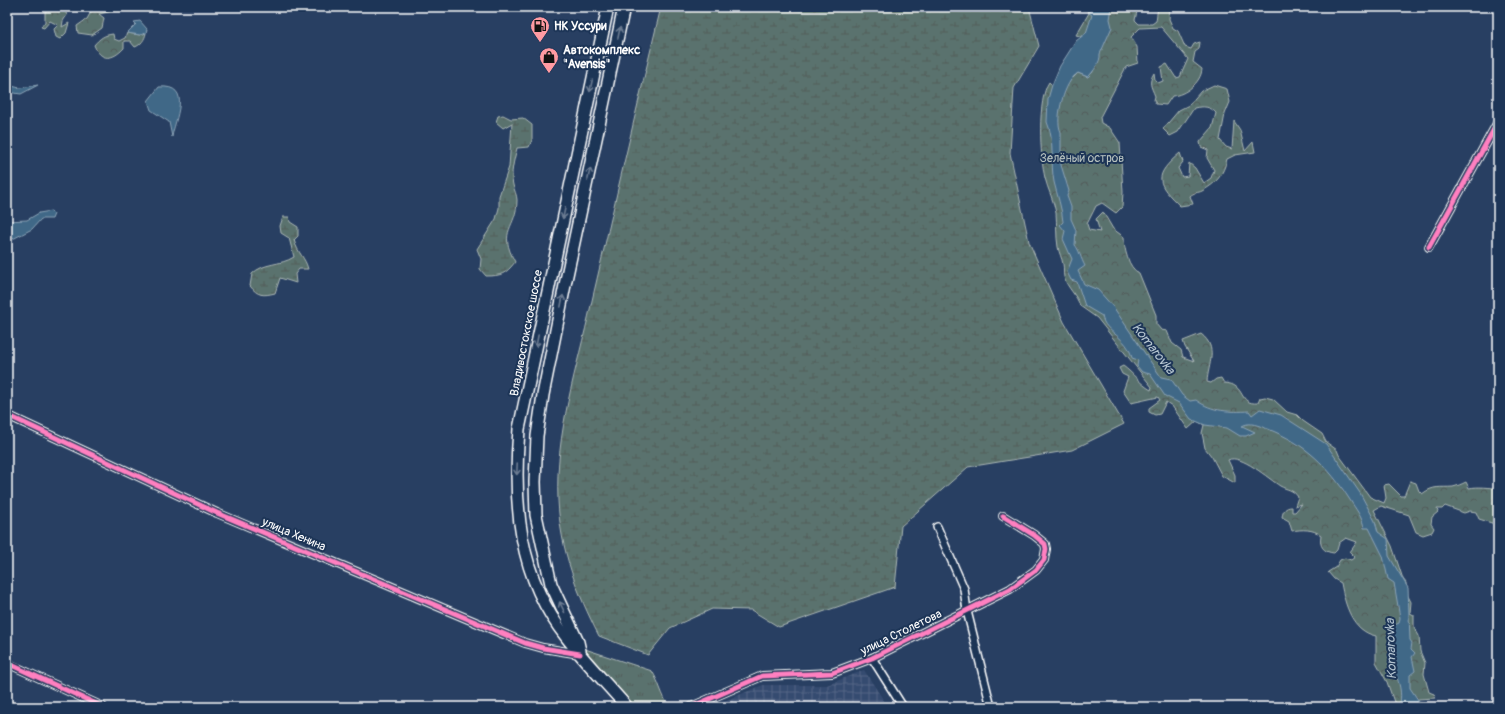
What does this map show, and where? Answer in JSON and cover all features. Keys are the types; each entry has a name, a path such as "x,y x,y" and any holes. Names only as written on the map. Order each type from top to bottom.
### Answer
{"highway":[{"name":"Владивостокское шоссе","path":"608,7 524,408 520,429 516,470 522,540 531,573 545,606 567,638 627,707"},
{"name":"Владивостокское шоссе","path":"580,654 578,642 551,584 536,514 535,482 537,436 566,280 624,7"},
{"path":"524,408 532,416 541,410"}],"street":[{"path":"1429,248 1498,122"},
{"name":"улица Хенина","path":"7,415 217,513 525,643 543,648 580,654"},
{"name":"улица Столетова","path":"691,707 762,676 832,673 872,658 1020,583 1036,570 1044,560 1046,549 1045,544 1034,535 1004,516"},
{"path":"937,527 964,589 967,611 991,707"},
{"path":"872,658 903,707"},
{"path":"7,664 103,707"}],"shaded area":[{"path":"1092,7 1112,7 1110,19 1112,27 1100,54 1098,63 1092,72 1088,77 1078,73 1069,83 1062,100 1059,118 1061,132 1061,165 1069,191 1067,196 1071,207 1071,219 1076,230 1075,245 1085,266 1078,271 1084,284 1098,290 1114,308 1161,377 1171,379 1182,395 1190,401 1196,400 1215,409 1249,411 1252,415 1260,409 1281,415 1326,444 1360,493 1375,521 1378,532 1388,539 1389,556 1408,588 1410,640 1412,643 1411,649 1415,653 1412,657 1415,671 1410,675 1410,688 1423,707 1398,707 1401,693 1396,676 1391,668 1396,662 1389,627 1391,624 1395,625 1399,623 1400,618 1394,583 1388,579 1383,556 1369,528 1364,528 1358,513 1333,477 1315,457 1305,449 1282,435 1268,429 1255,424 1248,424 1242,426 1255,432 1246,436 1240,436 1227,428 1205,425 1191,419 1179,403 1165,396 1150,374 1142,372 1137,366 1138,360 1132,358 1126,344 1107,327 1102,316 1085,306 1077,282 1071,280 1067,272 1072,259 1063,239 1065,231 1060,225 1063,222 1053,175 1052,144 1047,122 1048,99 1060,66 1076,41 1086,33 1092,15 1089,13 1089,9"},
{"path":"140,21 147,29 146,33 140,35 127,33 136,24 134,22"},
{"path":"7,85 20,88 38,85 21,94 7,92"},
{"path":"159,87 170,88 176,91 179,97 178,113 172,137 169,122 151,110 148,101"},
{"path":"51,211 54,214 52,219 41,219 32,229 7,242 7,221 27,220 39,213"},
{"path":"864,670 888,707 710,707 763,685 827,685"}],"green space":[{"path":"51,7 63,7 67,15 63,21 62,27 69,23 66,33 60,39 56,37 54,29 58,25 50,21 44,28 41,27 45,22 45,11 50,11"},
{"path":"101,7 114,7 113,11 99,14 104,18 102,28 92,35 78,33 77,26 87,19 92,10 95,11"},
{"path":"661,7 1029,7 1039,46 1014,88 1010,153 1029,242 1064,322 1124,424 1072,450 968,467 901,526 895,587 779,627 751,610 712,609 670,628 648,655 599,636 577,587 566,553 559,518 558,475 563,426 568,401"},
{"path":"1067,7 1084,7 1073,10"},
{"name":"Зелёный остров","path":"1084,7 1138,7 1135,20 1139,24 1152,24 1156,21 1158,7 1170,7 1169,19 1173,28 1178,31 1185,47 1191,49 1194,44 1200,42 1199,49 1195,52 1193,62 1202,69 1199,79 1187,91 1172,96 1166,105 1156,104 1154,100 1155,96 1151,84 1152,76 1154,73 1155,80 1158,83 1163,81 1161,67 1167,64 1176,78 1180,77 1188,59 1161,27 1140,28 1131,37 1137,47 1138,63 1126,67 1100,117 1101,123 1110,128 1120,143 1123,192 1122,207 1116,213 1102,203 1096,206 1087,224 1089,230 1100,232 1096,219 1103,212 1113,229 1124,237 1127,257 1132,267 1139,273 1156,315 1156,324 1161,330 1167,331 1172,343 1181,350 1183,357 1194,361 1183,341 1201,334 1210,345 1211,351 1207,382 1211,383 1216,379 1221,378 1224,383 1231,384 1236,387 1244,398 1251,403 1258,403 1260,398 1265,397 1273,399 1287,412 1297,415 1322,434 1326,442 1337,450 1339,455 1370,497 1384,503 1386,498 1384,485 1389,484 1401,496 1404,496 1410,481 1416,483 1422,494 1434,488 1453,487 1466,482 1469,488 1498,488 1498,525 1479,519 1476,512 1470,511 1464,513 1445,506 1442,509 1437,509 1438,512 1432,517 1431,524 1434,528 1432,532 1423,535 1416,532 1409,515 1381,506 1374,510 1392,546 1403,579 1406,583 1407,594 1411,602 1410,613 1414,615 1414,627 1419,636 1420,651 1425,663 1424,674 1429,692 1434,694 1435,698 1419,699 1400,705 1394,702 1387,682 1376,662 1376,636 1361,629 1355,623 1345,600 1341,583 1334,579 1328,572 1336,567 1340,560 1345,558 1351,560 1355,557 1350,552 1357,542 1346,538 1339,543 1337,550 1334,553 1323,548 1321,545 1321,535 1318,533 1307,530 1292,531 1289,521 1282,517 1286,509 1292,507 1292,512 1295,512 1302,504 1295,506 1298,497 1294,492 1280,486 1247,463 1240,460 1228,460 1235,475 1235,483 1222,476 1212,457 1205,448 1202,433 1204,425 1197,421 1188,429 1172,406 1166,402 1160,414 1155,415 1149,412 1149,408 1160,400 1158,397 1131,403 1123,391 1128,377 1122,374 1119,368 1123,366 1147,388 1151,390 1152,387 1097,318 1080,306 1077,298 1067,285 1065,281 1063,262 1057,243 1056,213 1043,168 1041,114 1045,90 1049,82 1052,85 1068,83 1078,73 1088,77 1093,72 1080,36 1076,35 1089,13"},
{"path":"127,33 140,35 146,33 142,42 135,47 130,41 124,41 124,48 112,57 104,57 97,51 94,45 98,40 107,35 113,34 114,39 119,41 125,38"},
{"path":"1214,85 1227,89 1230,102 1225,114 1220,140 1226,147 1232,149 1234,121 1240,130 1245,151 1253,142 1255,152 1235,155 1227,159 1224,170 1212,185 1190,196 1193,204 1180,206 1162,185 1162,174 1171,161 1180,153 1183,162 1178,168 1182,177 1188,176 1189,163 1195,168 1204,183 1211,178 1214,170 1207,158 1208,150 1201,147 1200,142 1212,128 1216,113 1206,107 1194,108 1178,132 1170,136 1163,129 1179,110 1189,105 1201,91"},
{"path":"503,115 511,119 523,118 532,125 532,140 529,147 517,148 513,167 512,181 517,200 516,210 509,230 508,242 515,262 503,274 486,276 480,269 481,259 477,249 496,219 499,208 499,196 509,167 512,123 503,128 496,122 498,116"},
{"path":"283,217 289,217 290,222 298,227 298,236 294,240 297,249 305,261 308,269 299,269 295,274 296,283 280,278 275,293 267,295 261,294 256,292 250,286 252,274 257,270 294,257 289,238 281,233 280,226"},
{"path":"585,649 652,671 669,707 635,707 587,654"}],"cycle path":[{"path":"1429,247 1498,122"},
{"path":"7,415 217,513 525,643 543,648 580,654"},
{"path":"691,707 762,676 832,673 872,658 1010,589 1036,570 1044,560 1046,549 1045,544 1034,535 1003,516"},
{"path":"7,663 103,707"}],"place":[{"name":"НК Уссури","path":"540,43"},
{"name":"Автокомплекс \"Avensis\"","path":"549,74"}],"water label":[{"name":"Komarovka","path":"1154,348"},
{"name":"Komarovka","path":"1390,649"}]}
